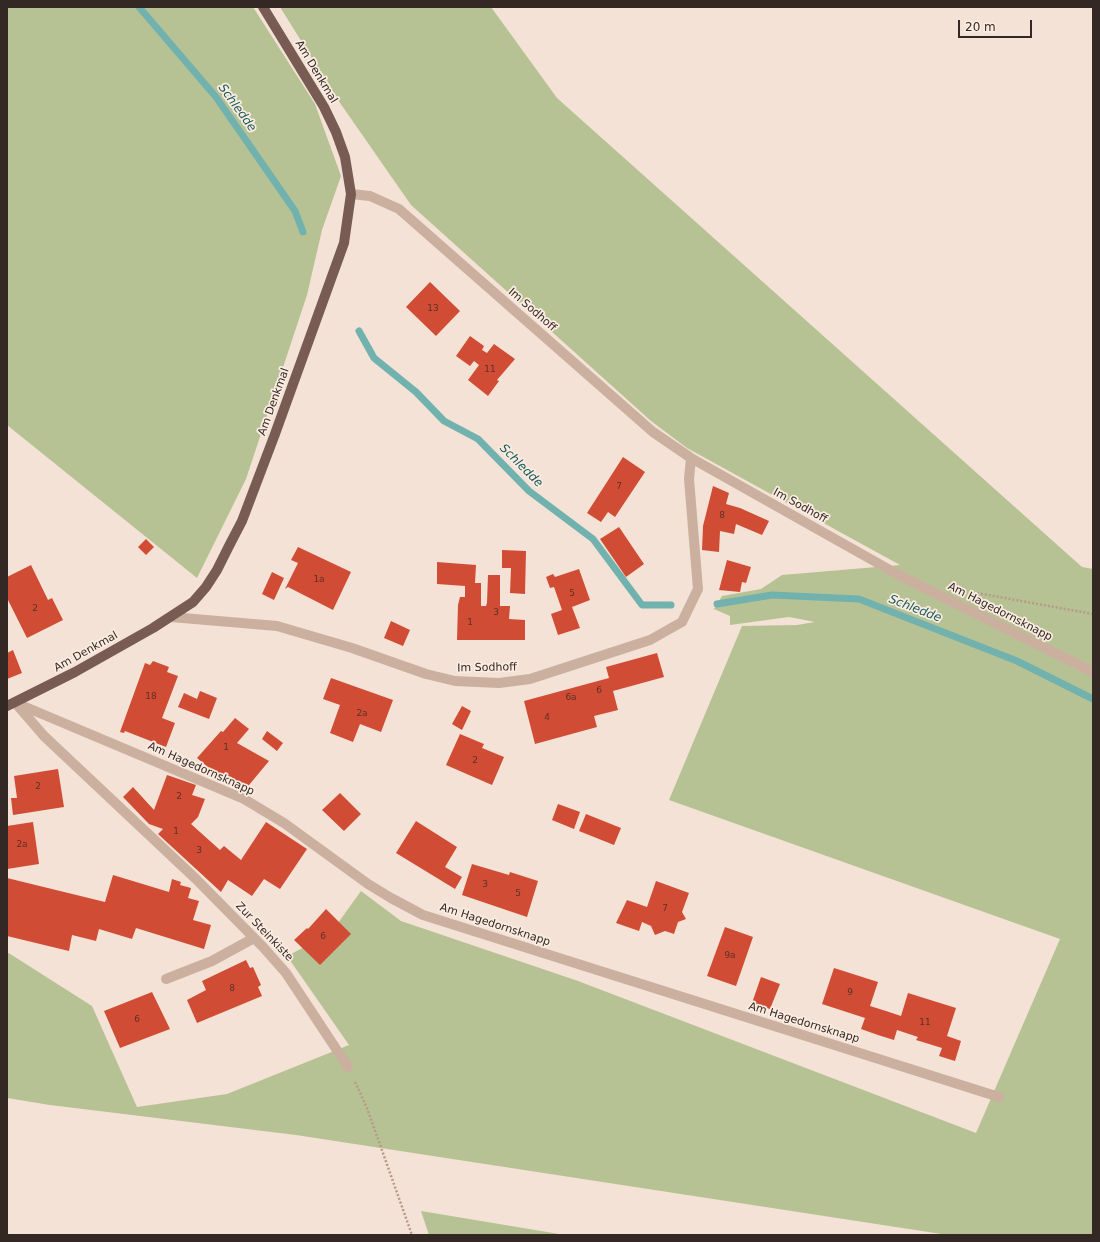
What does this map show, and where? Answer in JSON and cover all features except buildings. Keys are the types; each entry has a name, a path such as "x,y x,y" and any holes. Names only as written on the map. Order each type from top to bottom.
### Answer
{"main road":[{"name":"Am Denkmal","path":"11,704 171,617 192,602 206,587 217,570 242,521 275,434 344,243 351,194 345,157 336,132 324,107 263,7"}],"street":[{"name":"Im Sodhoff","path":"351,194 370,196 399,209 653,432 691,458 897,574"},
{"name":"Im Sodhoff","path":"171,617 277,626 352,648 426,674 455,681 499,683 530,679 650,640 682,622 698,589 689,479 691,458"},
{"name":"Am Hagedornsknapp","path":"897,574 1093,672"},
{"name":"Am Hagedornsknapp","path":"11,704 244,800 284,823 374,888 423,915 999,1097"},
{"name":"Zur Steinkiste","path":"11,704 196,879 254,938 286,973 348,1067"},
{"path":"166,979 212,961 254,938"}],"path":[{"path":"973,591 1093,614"},
{"path":"348,1067 367,1108 412,1235"}],"green space":[{"path":"7,7 253,7 315,104 341,176 322,230 307,295 246,479 197,578 7,425"},
{"path":"280,7 491,7 557,98 1082,567 1093,569 1093,1235 948,1235 296,1135 50,1105 7,1098 7,952 92,1006 137,1107 227,1094 349,1045 287,956 330,934 361,891 401,921 578,981 976,1133 1060,939 669,800 742,626 797,625 815,622 789,617 730,625 730,616 714,609 722,596 761,589 782,575 900,565 687,448 651,421 411,205 338,100"},
{"path":"421,1211 565,1235 429,1235"}],"waterway":[{"name":"Schledde","path":"139,7 216,97 295,211 303,232"},
{"name":"Schledde","path":"359,331 374,358 416,392 444,421 478,439 529,491 593,539 642,605 671,605"},
{"name":"Schledde","path":"717,604 772,595 859,599 1017,661 1093,699"}]}
